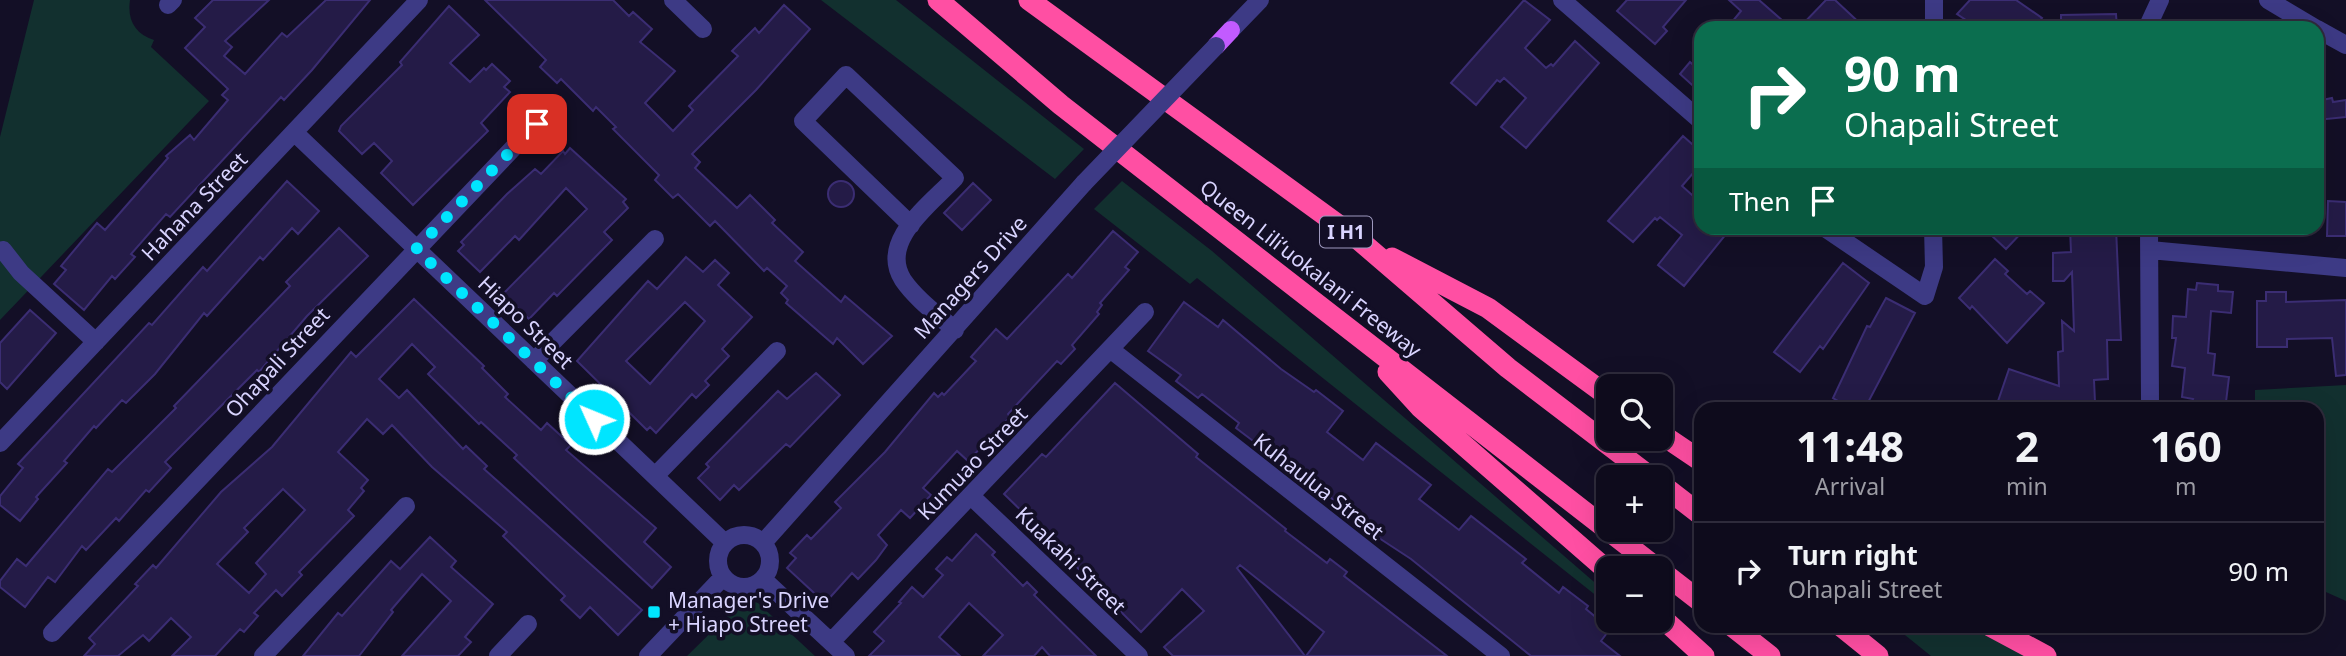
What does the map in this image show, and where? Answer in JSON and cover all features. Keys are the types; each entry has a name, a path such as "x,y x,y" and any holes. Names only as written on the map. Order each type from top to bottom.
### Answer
{"highway":[{"name":"Queen Liliʻuokalani Freeway","path":"938,0 1061,105 1641,556"},
{"name":"I H1","path":"1029,0 1359,240 1508,368 1636,465"},
{"path":"1359,240 1488,308 1596,387"},
{"path":"1352,332 1420,407 1596,561"},
{"path":"1673,442 1694,456"},
{"path":"1673,493 1694,510"},
{"name":"Queen Liliʻuokalani Freeway","path":"1673,581 1694,597"},
{"path":"1673,628 1704,656"},
{"path":"1741,633 1770,656"},
{"path":"1850,633 1878,656"},
{"path":"2003,633 2046,656"}],"main road":[{"path":"1216,46 1231,30"}],"street":[{"name":"Hahana Street","path":"0,443 419,0"},
{"path":"673,0 703,29"},
{"path":"1231,30 1260,0"},
{"path":"1562,0 1694,115"},
{"path":"1934,0 1934,21"},
{"path":"2150,21 2160,0"},
{"path":"2268,0 2304,21"},
{"path":"2324,33 2346,45"},
{"name":"Managers Drive","path":"763,543 1084,183 1216,46"},
{"path":"911,225 803,121 846,75 955,178 900,237 896,254 897,269 905,283 955,330"},
{"name":"Ohapali Street","path":"52,633 537,124"},
{"name":"Hiapo Street","path":"295,134 725,543"},
{"path":"1835,235 1926,296 1934,267 1933,235"},
{"path":"2149,235 2150,401"},
{"path":"534,361 655,239"},
{"path":"3,250 21,273 96,342"},
{"path":"2150,250 2346,268"},
{"name":"Kumuao Street","path":"831,642 972,497 1145,312"},
{"name":"Kuhaulua Street","path":"1110,349 1501,656"},
{"path":"655,476 777,351"},
{"name":"Kuakahi Street","path":"972,497 1139,656"},
{"path":"262,656 406,506"},
{"path":"748,535 763,543 769,565 763,579 743,587 723,577 718,563 725,543 732,538 748,535"},
{"path":"648,656 723,577"},
{"path":"763,579 846,656"},
{"path":"498,656 528,624"}],"green space":[{"path":"34,0 130,0 131,20 137,30 154,40 151,47 209,101 0,320 0,137"},
{"path":"821,0 896,0 1084,149 1055,179"},
{"path":"1122,181 1212,251 1596,584 1596,595 1197,278 1190,284 1094,209"},
{"path":"2346,385 2346,601 2324,591 2324,402 2255,402 2255,390"},
{"path":"745,599 758,603 815,656 687,656"},
{"path":"1902,633 1987,633 2030,656 1931,656"}],"building":[{"path":"213,0 269,0 225,41 232,47 224,56 245,74 282,33 287,37 326,0 370,0 312,70 284,100 281,97 170,217 166,214 131,254 135,257 115,279 112,276 84,310 54,284 66,270 61,266 97,223 105,230 168,158 166,156 190,135 194,140 228,100 222,95 228,89 185,48 205,27 195,18"},
{"path":"485,0 613,0 629,16 633,12 652,29 640,42 675,71 645,103 673,131 693,110 689,106 738,56 732,51 755,28 759,33 784,5 810,29 756,90 692,154 700,162 695,168 737,208 750,195 775,220 772,223 803,252 795,261 841,302 845,296 892,336 863,364 837,338 833,344 786,303 788,300 781,293 787,286 767,268 764,271 715,221 710,226 678,194 673,198 655,180 659,175 613,129 616,127 596,107 593,111 561,79 557,83 540,67 546,60"},
{"path":"1524,0 1550,20 1525,48 1546,68 1551,64 1553,66 1575,41 1599,63 1526,148 1501,127 1526,98 1504,78 1500,82 1497,80 1476,105 1451,83"},
{"path":"1627,0 1686,0 1663,27 1667,31 1655,44 1617,11"},
{"path":"1729,0 1759,0 1783,21 1733,21 1741,11"},
{"path":"1826,0 1835,0 1858,21 1806,21"},
{"path":"1970,0 2016,0 2042,18 2040,21 1968,21 1957,14"},
{"path":"449,6 479,35 450,63 470,82 492,64 510,81 504,87 510,92 481,123 488,131 413,205 381,173 392,161 374,143 362,154 339,131 402,65 400,62"},
{"path":"2116,14 2116,21 2061,21 2061,15"},
{"path":"1690,62 1694,66 1694,87 1680,74"},
{"path":"2332,98 2333,102 2346,100 2346,117 2324,119 2324,100"},
{"path":"1683,136 1694,146 1694,172 1682,186 1694,197 1694,235 1725,235 1684,286 1658,265 1682,235 1660,217 1657,220 1655,218 1633,242 1608,221"},
{"path":"570,148 626,199 623,202 628,208 604,232 612,240 557,296 554,293 529,319 503,294 587,209 566,188 519,240 515,236 480,272 458,251 464,245 461,242 507,194 535,169 541,174 563,151 565,154"},
{"path":"287,181 319,211 298,234 292,228 263,260 260,257 207,316 204,313 155,374 126,403 122,400 96,428 94,426 64,461 67,463 36,497 38,499 20,521 0,505 0,496 23,468 18,464 149,323 152,325 203,267 207,271"},
{"path":"841,181 850,185 854,194 850,203 841,207 832,203 828,194 832,185"},
{"path":"973,183 991,200 962,230 944,213"},
{"path":"2328,201 2346,202 2346,236 2327,236"},
{"path":"339,228 368,256 307,316 259,372 257,370 165,462 171,468 149,492 146,490 119,521 116,518 86,550 82,546 55,582 48,577 25,607 0,587 0,581 17,559 26,566 108,469 112,472 176,408 174,406 290,286 286,282"},
{"path":"1113,231 1138,252 1125,267 1129,270 1100,303 1102,305 1097,312 1099,314 1072,345 1075,349 1061,364 1057,361 1008,414 1010,417 968,461 957,451 923,488 931,495 910,518 901,510 878,535 887,545 876,560 858,579 852,573 825,603 787,568 796,558 790,553 807,535 811,539 841,508 835,502 885,452 934,393 938,397 942,393 944,395 976,361 971,357 996,329 1007,339 1068,274 1072,278"},
{"path":"1991,235 2019,235 2006,249"},
{"path":"2070,235 2116,235 2121,340 2107,340 2108,379 2094,380 2095,402 1998,402 2009,369 2059,386 2058,352 2063,351 2062,321 2074,331 2072,272 2064,281 2053,281 2053,253 2071,252"},
{"path":"686,257 703,272 715,260 729,273 718,285 752,317 722,349 729,356 705,381 709,385 696,398 692,394 656,433 650,427 647,430 577,361 648,281 657,289","holes":["685,302 705,321 650,384 626,361"]},
{"path":"1995,259 2008,271 2005,274 2027,294 2030,291 2044,303 2007,343 1972,306 1970,309 1959,298"},
{"path":"1843,263 1869,283 1823,349 1820,346 1800,372 1774,352"},
{"path":"2197,283 2218,285 2218,291 2233,292 2231,313 2211,311 2208,353 2215,354 2213,375 2229,377 2226,402 2192,402 2193,399 2182,397 2185,368 2172,366 2176,338 2172,338 2173,316 2186,317 2188,289 2196,290"},
{"path":"2266,292 2286,292 2286,302 2346,300 2346,375 2336,376 2332,338 2287,339 2287,347 2257,347 2257,301 2266,301"},
{"path":"1886,298 1915,313 1868,402 1840,402 1833,398 1867,326 1870,327"},
{"path":"414,299 484,366 482,368 508,394 505,397 541,430 547,423 571,445 566,450 656,528 644,542 671,567 652,588 514,458 517,455 481,422 479,424 428,374 435,367 412,344 379,379 399,398 407,390 463,449 466,446 487,466 484,469 642,610 618,635 590,607 580,618 561,600 565,596 503,536 507,532 432,467 392,425 383,434 367,419 338,452 368,480 361,488 364,491 348,510 354,516 299,572 302,575 282,596 276,590 254,613 258,616 244,632 240,629 215,656 172,656 191,637 171,618 149,641 143,635 118,656 84,656 95,644 89,638 138,586 135,584 153,565 156,568 221,492 272,447 351,352 356,357","holes":["283,489 305,510 256,563 266,574 249,593 217,564 248,532 244,528"]},
{"path":"1184,302 1218,327 1223,320 1281,369 1314,392 1316,390 1343,411 1327,432 1363,460 1376,443 1431,485 1419,499 1459,530 1471,516 1526,559 1522,563 1559,593 1563,587 1588,606 1586,609 1596,617 1596,633 1607,633 1601,641 1620,656 1531,656 1318,487 1316,490 1299,477 1305,470 1267,440 1261,447 1236,428 1239,423 1202,394 1198,398 1176,381 1181,375 1148,351"},
{"path":"30,310 56,333 7,389 0,382 0,343"},
{"path":"816,373 840,395 790,447 786,444 739,490 734,485 720,500 698,478 709,467 706,464 778,391 787,399"},
{"path":"1115,383 1198,454 1196,457 1286,529 1285,531 1327,563 1330,559 1347,572 1344,576 1447,656 1306,656 1324,632 1240,565 1237,568 1305,656 1173,656 1164,647 1204,611 1182,589 1141,632 1053,543 1051,545 1029,525 1032,521 1004,494 1042,454 1046,457"},
{"path":"976,534 995,552 992,555 1023,586 1027,582 1037,592 1034,595 1096,656 1050,656 1042,647 1034,656 983,656 1003,635 969,603 939,637 960,656 869,656 884,641 874,632 912,587 923,597 943,575 936,569 947,557 952,561"},
{"path":"430,537 456,561 451,567 493,604 465,637 471,642 458,656 402,656 451,601 422,574 391,610 393,612 359,656 303,656 338,613 342,616 391,561 400,569"}],"place":[{"name":"Manager's Drive + Hiapo Street","path":"654,612"}],"route":[{"path":"537,124 416,249 594,419"}]}
